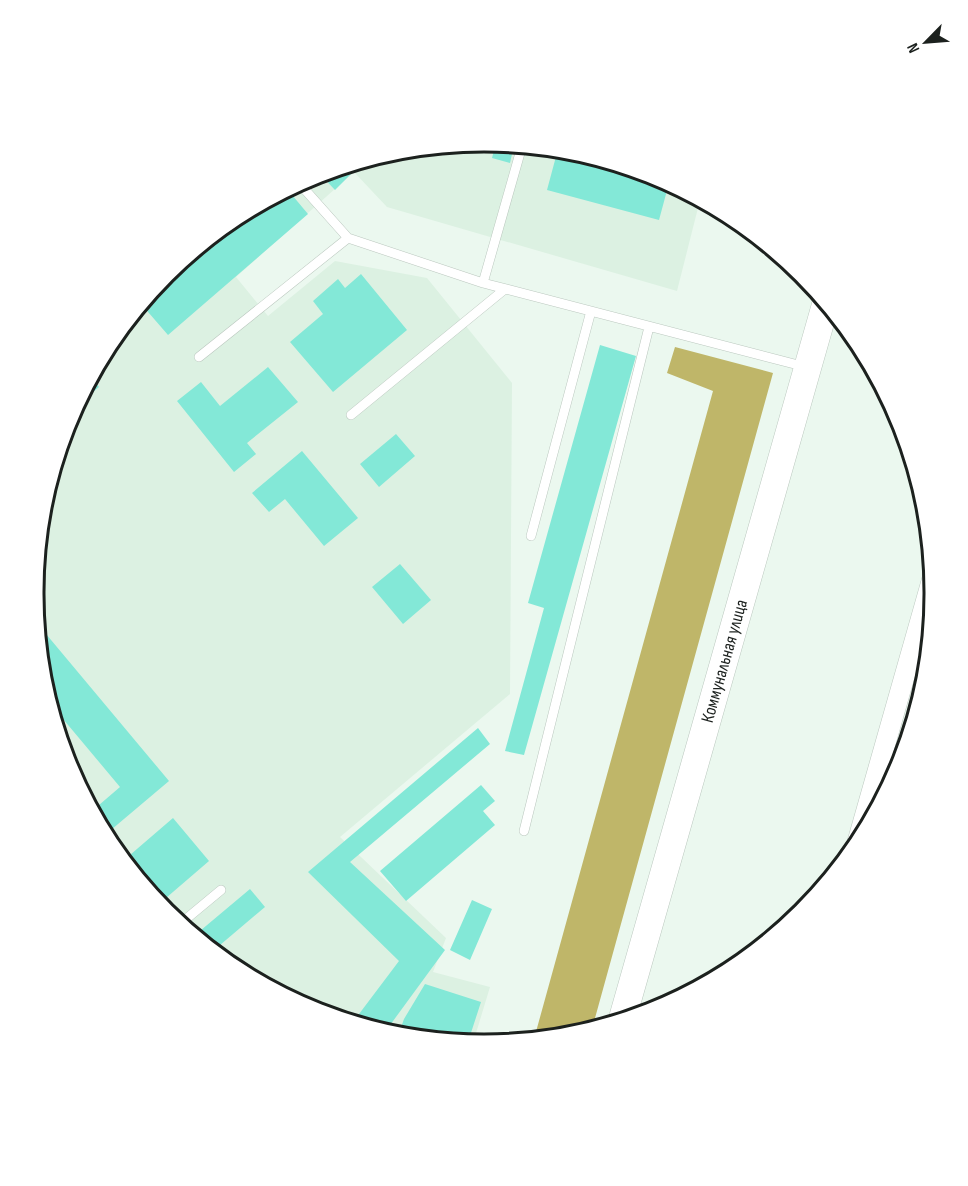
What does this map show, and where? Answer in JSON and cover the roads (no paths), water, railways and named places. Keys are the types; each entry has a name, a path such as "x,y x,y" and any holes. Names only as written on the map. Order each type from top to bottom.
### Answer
{"main road":[{"name":"Коммунальная улица","path":"625,1010 823,313"}],"street":[{"path":"868,807 923,628"}],"lane":[{"path":"483,283 520,154"},
{"path":"306,190 348,238 483,283 808,367"},
{"path":"199,357 348,238"},
{"path":"351,415 505,289"},
{"path":"531,536 591,310"},
{"path":"524,831 649,327"},
{"path":"187,918 221,890"}]}
